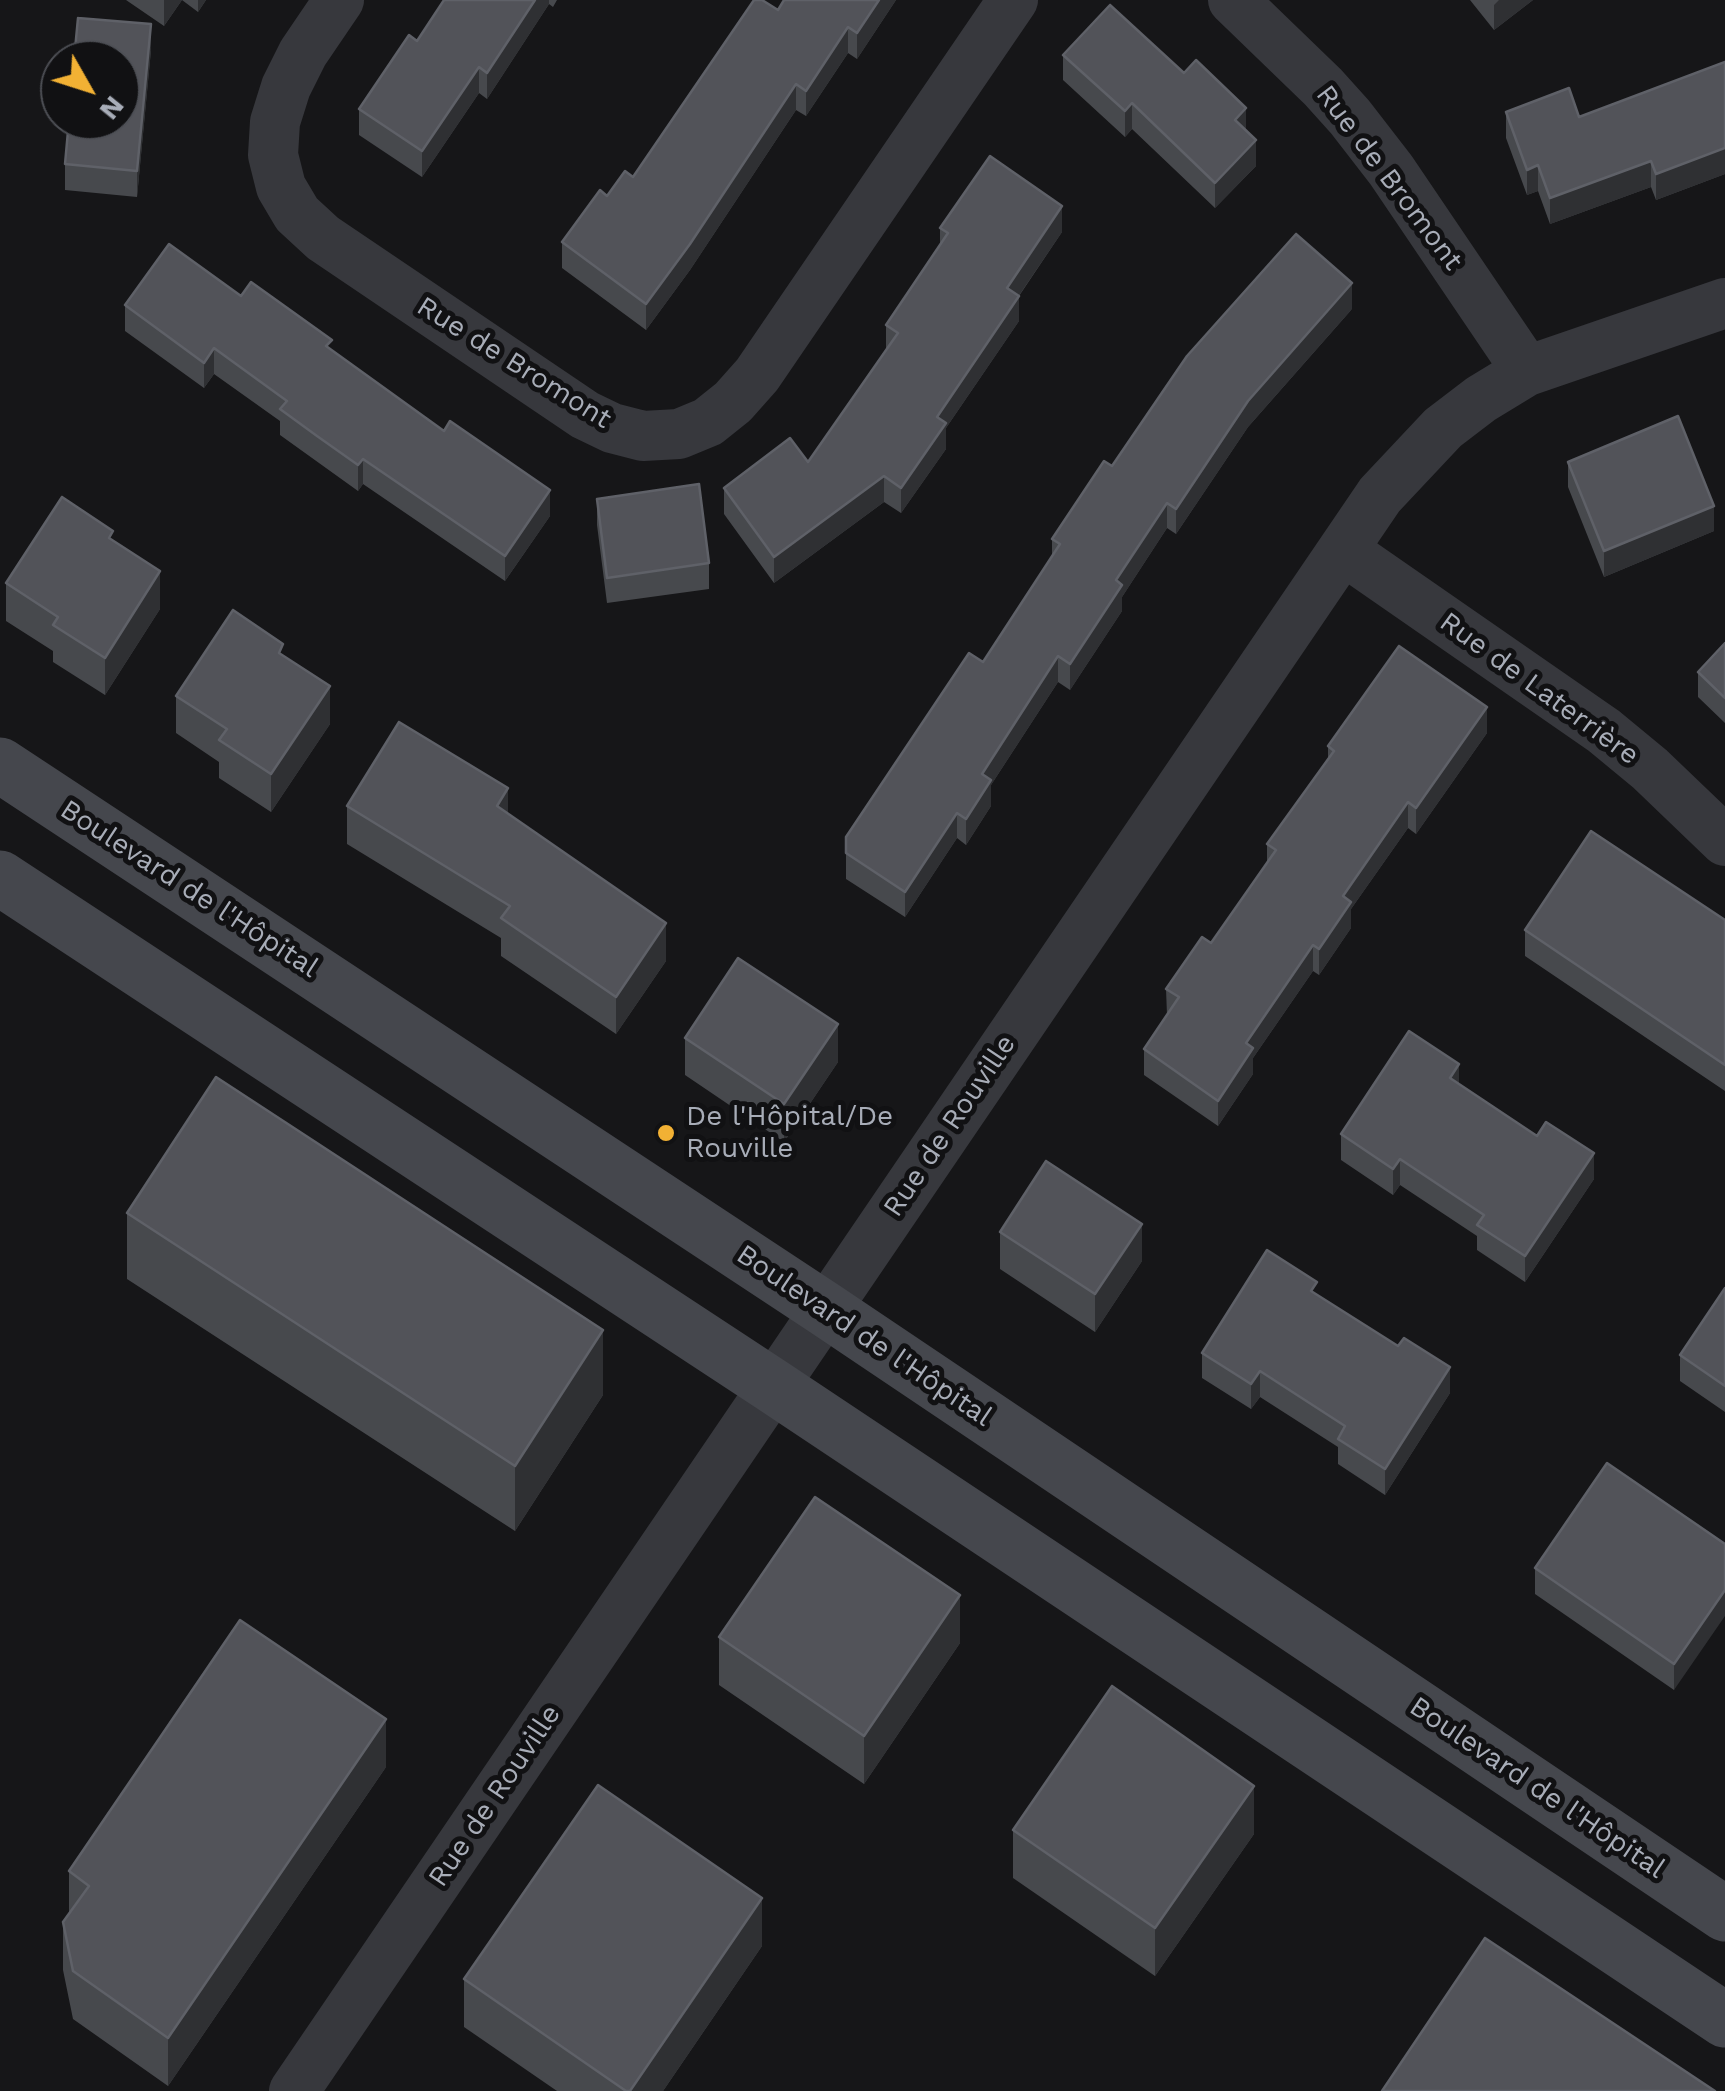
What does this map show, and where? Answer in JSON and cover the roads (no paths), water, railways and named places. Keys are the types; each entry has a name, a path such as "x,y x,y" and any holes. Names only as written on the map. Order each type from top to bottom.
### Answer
{"main road":[{"name":"Boulevard de l'Hôpital","path":"0,765 825,1309 1725,1914"},
{"path":"0,878 773,1386 1725,2020"}],"street":[{"name":"Rue de Bromont","path":"339,0 303,53 275,122 272,156 281,186 297,214 323,238 585,415 642,436 678,434 708,422 757,375 1014,0"},
{"name":"Rue de Bromont","path":"1234,0 1350,117 1391,170 1528,372"},
{"name":"Rue de Rouville","path":"294,2091 1380,495 1443,428 1481,399 1528,372 1725,304"},
{"name":"Rue de Laterrière","path":"1343,550 1604,731 1725,841"}],"place":[{"name":"De l'Hôpital/De Rouville","path":"666,1133"}]}
